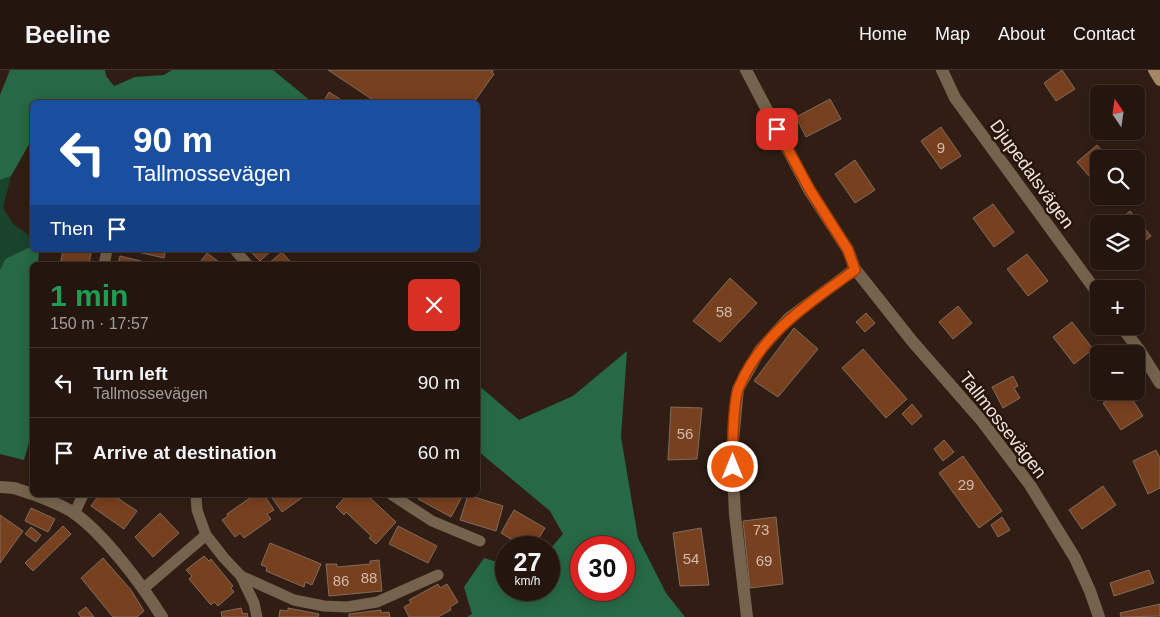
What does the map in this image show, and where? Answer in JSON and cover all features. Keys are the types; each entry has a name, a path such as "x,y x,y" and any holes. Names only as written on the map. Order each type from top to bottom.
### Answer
{"street":[{"name":"Tallmossevägen","path":"746,70 810,190 848,250 855,270 912,341 981,420 1049,513 1075,558 1099,617"},
{"name":"Djupedalsvägen","path":"942,70 955,98 1090,284"},
{"path":"1154,70 1160,80"},
{"path":"747,617 735,515 732,451 738,389 760,350 789,318 855,270"},
{"path":"1128,335 1160,384"},
{"path":"0,487 14,488 30,494"},
{"path":"38,497 74,514 97,535 144,588 162,617"}],"lane":[{"path":"237,252 245,262"},
{"path":"74,514 82,497"},
{"path":"196,497 197,510 206,535 241,576 254,602 257,617"},
{"path":"395,497 432,521 480,541"},
{"path":"144,588 206,535"},
{"path":"241,576 294,600 324,606 347,607 377,602 438,574"}],"green space":[{"path":"10,70 105,70 106,76 114,86 135,77 164,75 172,70 273,70 310,100 30,100 30,143 11,176 0,180 0,95"},
{"path":"11,176 3,208 13,224 30,236 30,247 5,259 0,270 0,180"},
{"path":"30,247 30,252 39,252 38,262 30,262 30,439 24,460 0,454 0,270 5,259"},
{"path":"627,351 621,437 638,538 666,593 685,617 467,617 472,614 464,587 484,558 495,562 495,601 560,601 560,537 563,534 550,511 480,453 480,387 519,420 573,396"}],"building":[{"path":"328,70 493,70 492,73 494,74 475,100 373,100"},
{"path":"1062,70 1075,89 1056,101 1044,83"},
{"path":"329,92 340,99 327,100 325,99"},
{"path":"830,99 841,119 806,137 796,117"},
{"path":"941,127 961,156 941,169 921,141"},
{"path":"1097,145 1101,150 1091,150"},
{"path":"1090,151 1090,177 1077,162"},
{"path":"855,160 875,190 855,203 835,174"},
{"path":"993,204 1014,232 994,247 973,218"},
{"path":"1130,211 1133,215 1125,215"},
{"path":"1145,229 1151,236 1145,241"},
{"path":"63,252 91,253 90,262 61,262"},
{"path":"138,252 166,252 164,258"},
{"path":"251,252 270,252 260,261"},
{"path":"282,252 290,262 270,262"},
{"path":"207,253 219,262 200,262"},
{"path":"1027,254 1048,281 1028,296 1007,269"},
{"path":"120,256 141,261 141,262 118,262"},
{"path":"730,278 757,303 720,342 693,321"},
{"path":"958,306 972,323 953,339 939,322"},
{"path":"866,313 875,323 865,332 856,322"},
{"path":"1072,322 1090,345 1090,351 1074,364 1053,337"},
{"path":"794,328 818,349 778,397 754,381"},
{"path":"863,349 907,399 886,418 842,368"},
{"path":"1013,376 1018,386 1014,388 1020,398 1003,408 992,387"},
{"path":"1108,400 1133,400 1143,416 1121,430 1103,403"},
{"path":"912,404 922,416 912,425 902,414"},
{"path":"671,407 702,408 697,459 668,460"},
{"path":"944,440 954,452 943,461 934,449"},
{"path":"1156,450 1160,458 1160,488 1148,494 1133,461"},
{"path":"963,456 1002,511 979,528 939,473"},
{"path":"1103,486 1116,505 1082,529 1069,510"},
{"path":"98,497 116,497 137,511 124,529 91,506"},
{"path":"251,497 265,497 274,510 267,514 271,519 244,538 240,533 235,537 222,520 228,516 227,514"},
{"path":"271,497 303,497 282,512"},
{"path":"345,497 369,497 396,522 376,544 369,538 371,536 346,512 344,515 336,507"},
{"path":"419,497 462,497 451,517 418,499"},
{"path":"467,497 474,497 503,506 496,531 460,520"},
{"path":"31,508 55,519 48,532 25,521"},
{"path":"514,510 545,528 540,536 506,536 501,533"},
{"path":"160,513 179,533 153,557 135,537"},
{"path":"0,515 23,531 0,563"},
{"path":"776,517 783,584 750,588 743,521"},
{"path":"1002,517 1010,530 998,537 991,525"},
{"path":"63,526 71,534 33,571 25,563"},
{"path":"398,526 437,546 428,563 389,544"},
{"path":"31,527 41,535 36,542 25,534"},
{"path":"701,528 709,585 680,586 673,533"},
{"path":"270,543 321,564 312,585 305,582 304,587 266,571 267,567 261,565"},
{"path":"204,556 209,561 211,559 233,586 231,588 234,592 218,606 214,602 211,605 189,579 192,576 186,570"},
{"path":"103,558 131,590 144,611 137,617 113,617 81,578"},
{"path":"379,560 382,591 329,596 326,564 337,564 337,567 370,564 370,561"},
{"path":"1149,570 1154,583 1114,596 1110,583"},
{"path":"438,584 440,588 447,584 458,602 450,607 451,610 438,617 409,617 404,607 411,603 409,600"},
{"path":"1160,604 1160,616 1121,617 1120,613"},
{"path":"86,607 94,617 81,617 78,613"},
{"path":"241,608 243,614 247,613 248,617 222,617 221,612"},
{"path":"288,608 319,614 318,617 279,617 280,610 288,611"},
{"path":"381,610 381,613 389,612 390,617 349,617 349,614"}],"route":[{"path":"733,467 732,451 738,389 760,350 789,318 855,270 848,250 810,190 777,129"}]}
